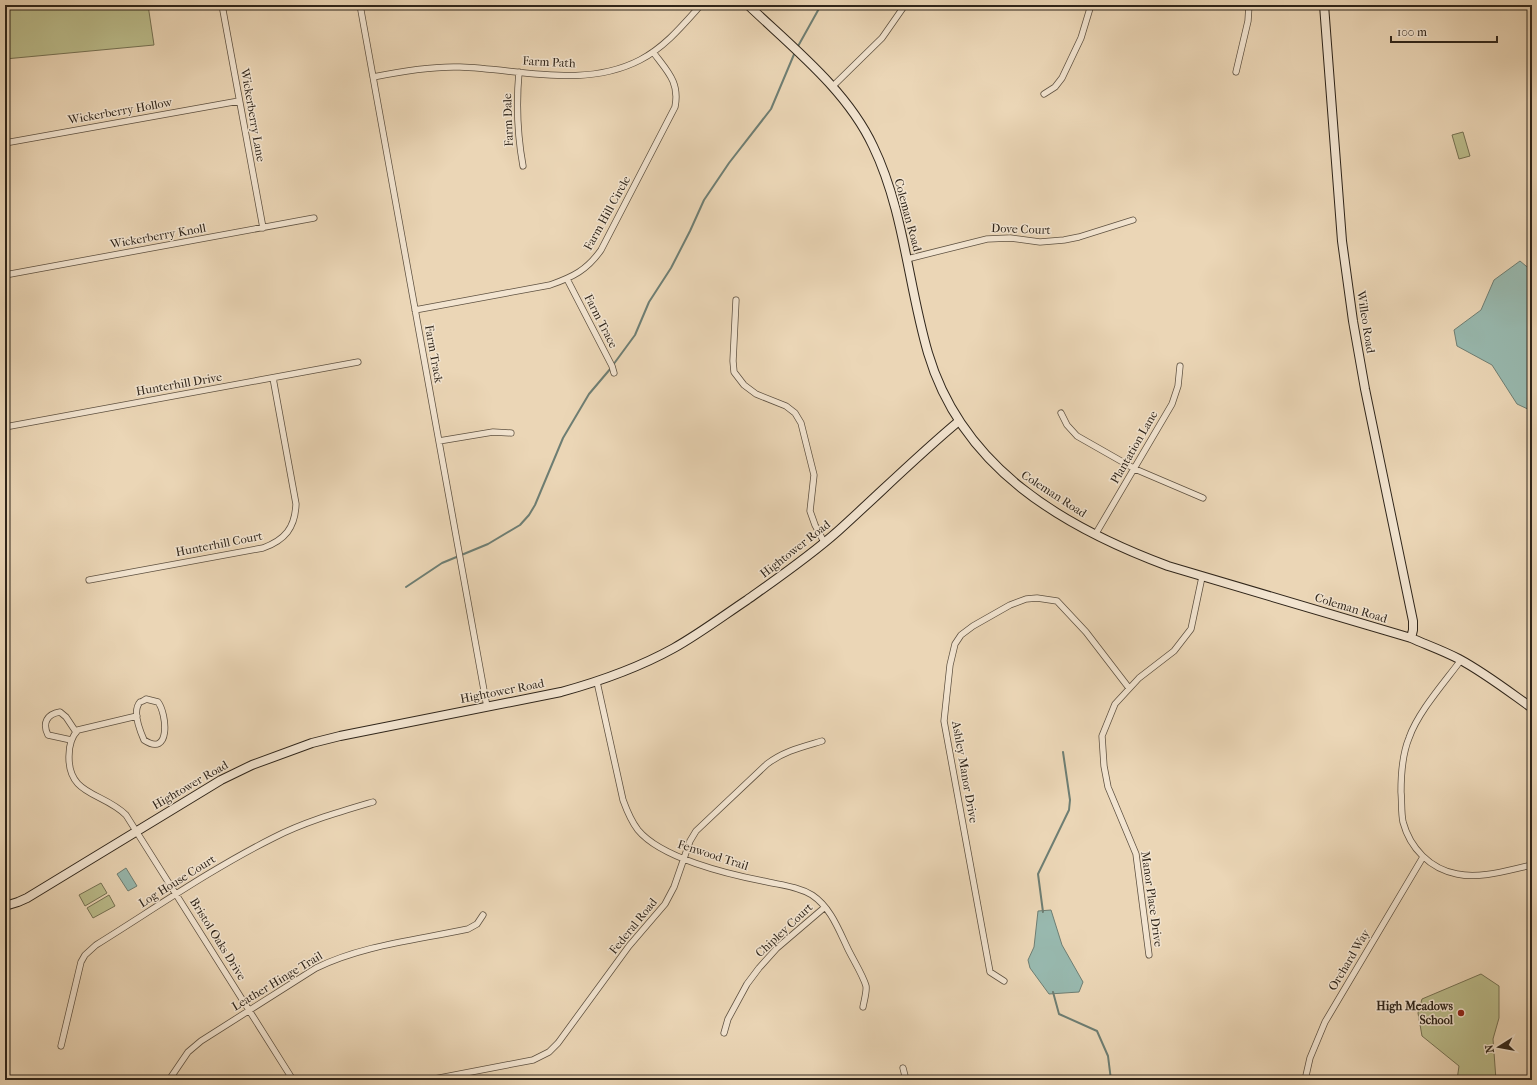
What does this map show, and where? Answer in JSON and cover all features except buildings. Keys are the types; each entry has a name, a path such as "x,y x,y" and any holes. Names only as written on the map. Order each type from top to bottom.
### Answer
{"street":[{"name":"Wickerberry Lane","path":"222,5 263,228"},
{"name":"Farm Track","path":"360,5 487,706"},
{"name":"Farm Path","path":"373,77 416,69 440,67 462,67 570,76 596,74 625,66 653,52 676,33 701,5"},
{"name":"Coleman Road","path":"748,5 832,86 848,105 862,126 876,153 891,196 928,354 941,388 959,421 984,454 1014,483 1044,505 1095,535 1132,553 1202,577 1411,638 1435,647 1489,677 1532,708"},
{"path":"832,86 882,38 905,5"},
{"path":"1044,94 1055,87 1062,78 1081,38 1091,5"},
{"path":"1236,72 1248,21 1249,5"},
{"name":"Willeo Road","path":"1324,5 1341,234 1352,321 1413,621 1411,638"},
{"name":"Farm Hill Circle","path":"415,310 550,285 567,279 586,267 601,250 675,107 677,96 675,84 653,52"},
{"name":"Farm Dale","path":"519,72 517,122 523,166"},
{"name":"Wickerberry Hollow","path":"5,143 239,100"},
{"name":"Wickerberry Knoll","path":"5,275 314,218"},
{"name":"Dove Court","path":"907,260 986,239 1010,238 1040,242 1071,239 1133,220"},
{"name":"Farm Trace","path":"567,279 612,366 614,373"},
{"path":"736,300 734,372 744,385 756,394 786,406 796,413 801,423 814,475 810,511 815,525 824,542"},
{"name":"Hunterhill Drive","path":"5,425 358,362"},
{"name":"Plantation Lane","path":"1095,535 1172,404 1178,386 1180,366"},
{"name":"Hunterhill Court","path":"89,580 263,548 275,544 285,535 293,521 296,504 273,378"},
{"path":"1061,413 1067,425 1077,436 1135,469 1203,498"},
{"name":"Hightower Road","path":"5,906 27,898 221,780 286,751 340,736 562,692 597,682 637,667 674,648 779,578 824,542 959,421"},
{"path":"439,441 493,432 511,433"},
{"name":"Manor Place Drive","path":"1149,955 1136,854 1108,787 1104,766 1102,736 1115,704 1139,678 1174,651 1191,629 1202,577"},
{"name":"Ashley Manor Drive","path":"1004,982 990,972 944,721 950,665 955,644 961,635 973,626 1010,605 1026,599 1037,598 1058,601 1086,632 1129,688"},
{"path":"1460,660 1417,720 1403,757 1401,779 1403,821 1410,841 1433,865 1444,871 1457,874 1470,876 1532,865"},
{"name":"Fenwood Trail","path":"597,682 623,800 629,816 638,830 650,842 663,850 684,858 730,874 798,889 812,896 825,907 835,921 866,986 863,1007"},
{"path":"146,699 158,702 161,706 166,731 165,737 161,742 155,744 148,743 144,740 137,716 136,712 140,702 146,699"},
{"path":"76,732 66,717 60,712 54,713 46,720 45,725 48,735 71,740 76,732 84,728 137,716"},
{"name":"Bristol Oaks Drive","path":"71,740 69,748 69,762 73,778 84,789 119,808 126,815 293,1080"},
{"name":"Federal Road","path":"429,1080 533,1060 549,1052 558,1043 629,946 665,904 674,887 690,841 696,831 767,764 789,751 822,741"},
{"name":"Log House Court","path":"61,1046 79,970 85,955 96,945 233,859 274,837 322,817 373,802"},
{"name":"Orchard Way","path":"1305,1080 1310,1058 1324,1022 1424,857"},
{"name":"Chipley Court","path":"724,1033 728,1019 759,968 777,948 825,907"},
{"name":"Leather Hinge Trail","path":"169,1080 188,1052 201,1041 316,968 335,959 360,951 468,929 477,924 484,915"},
{"path":"903,1068 906,1080"}],"green space":[{"path":"5,5 148,5 154,45 5,59"},
{"path":"1463,132 1470,156 1459,159 1452,135"},
{"path":"101,883 107,893 85,906 79,895"},
{"path":"109,895 115,906 93,918 87,908"},
{"path":"1481,974 1499,986 1499,1018 1493,1039 1496,1080 1457,1080 1459,1066 1422,1036 1418,1013 1422,999"}],"water":[{"path":"1520,261 1532,271 1532,411 1517,404 1492,365 1457,346 1454,330 1481,310 1494,280"},
{"path":"126,868 137,886 128,891 117,874"},
{"path":"1051,910 1062,945 1083,982 1079,992 1049,994 1030,968 1028,960 1034,947 1038,911"}],"waterway":[{"path":"797,48 821,5"},
{"path":"613,365 635,335 649,302 671,268 704,200 729,163 771,109 795,52"},
{"path":"406,587 442,563 488,544 520,525 535,505 563,438 589,394 611,368"},
{"path":"1043,912 1038,874 1069,810 1070,800 1063,752"},
{"path":"1053,992 1059,1014 1097,1031 1108,1056 1111,1080"}],"place":[{"name":"High Meadows School","path":"1461,1013"}]}
